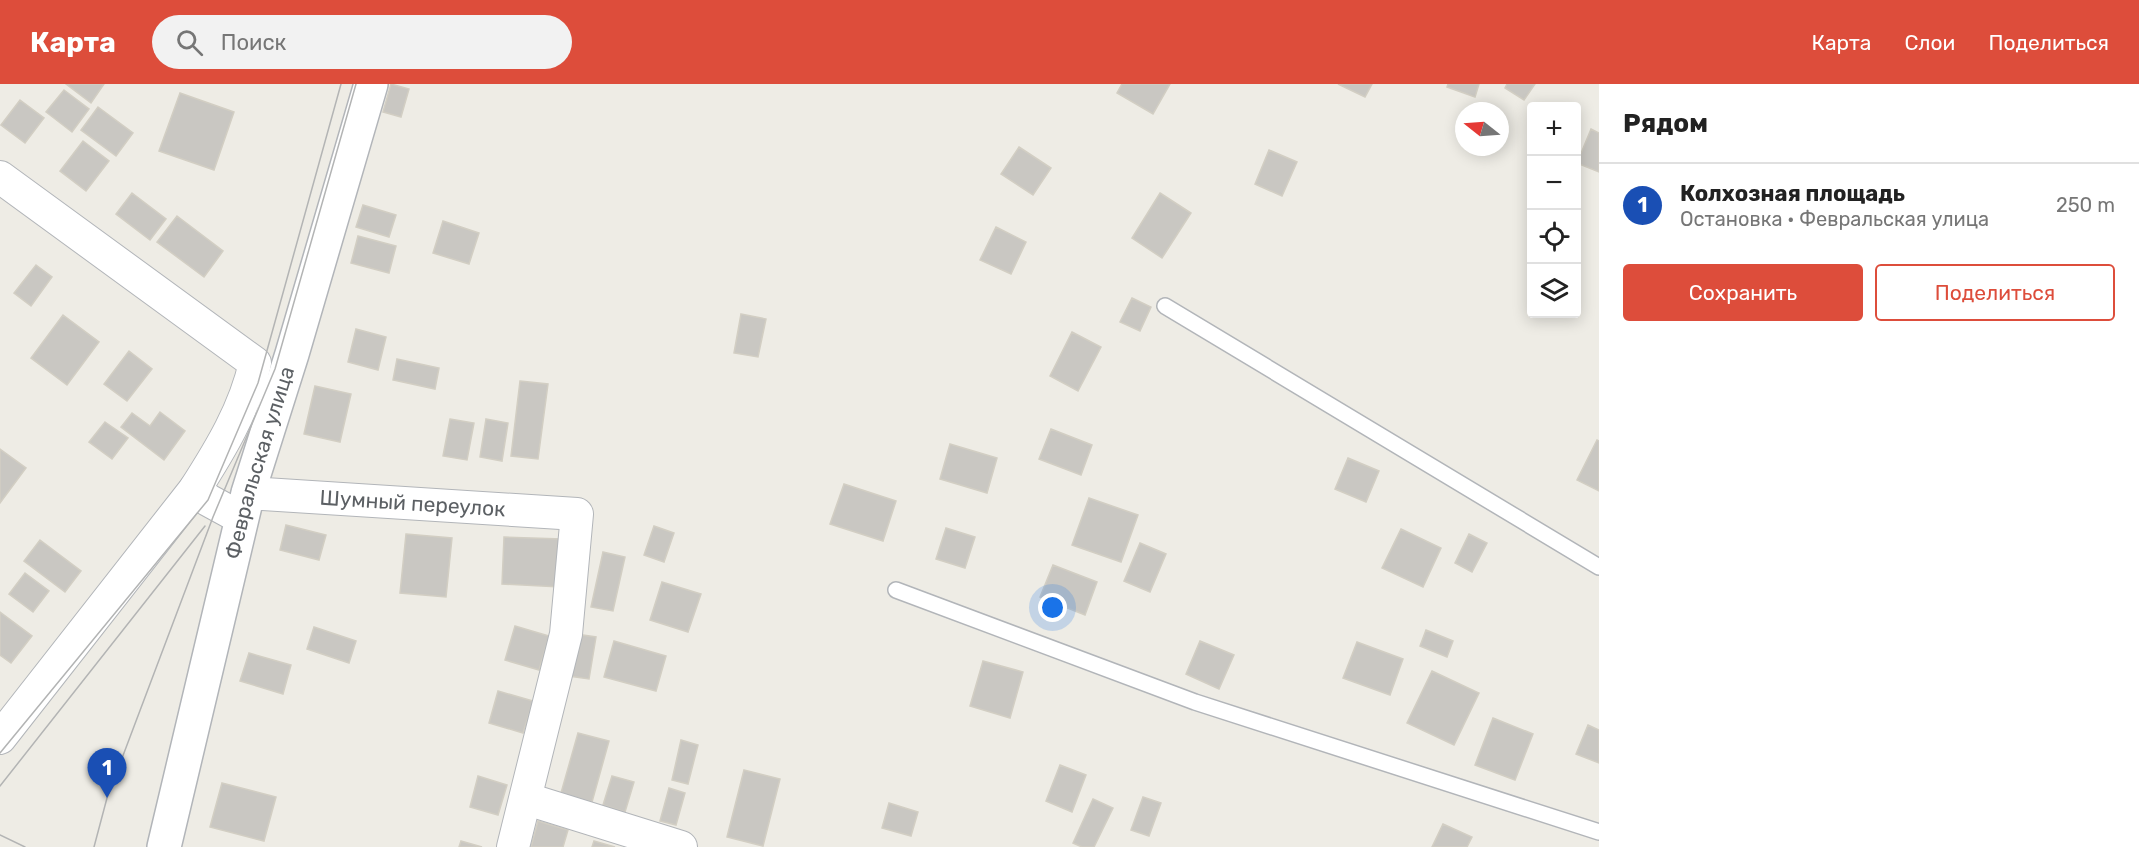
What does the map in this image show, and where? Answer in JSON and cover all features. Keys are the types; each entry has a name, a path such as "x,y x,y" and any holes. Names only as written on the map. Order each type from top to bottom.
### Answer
{"street":[{"name":"Февральская улица","path":"164,847 245,505 371,84"},
{"name":"Февральская улица","path":"0,177 255,363 250,389 225,439 195,489 0,738"},
{"path":"195,489 208,500 245,505"},
{"name":"Шумный переулок","path":"245,505 577,514 566,634 527,800"},
{"path":"513,847 527,800 681,847"}],"lane":[{"path":"1165,306 1599,567"},
{"path":"896,590 1195,702 1599,832"}],"building":[{"path":"66,84 104,84 91,103"},
{"path":"391,84 409,89 401,117 383,112"},
{"path":"1122,84 1170,84 1153,114 1117,93"},
{"path":"1338,84 1372,84 1365,97"},
{"path":"1448,84 1479,84 1475,97 1447,87"},
{"path":"1507,84 1535,84 1524,100 1505,88"},
{"path":"64,90 89,109 72,132 46,112"},
{"path":"180,93 234,112 214,170 159,151"},
{"path":"20,100 44,118 25,143 1,125"},
{"path":"98,107 133,133 116,156 81,130"},
{"path":"1591,129 1599,133 1599,172 1581,165 1581,153"},
{"path":"83,141 109,161 86,191 60,171"},
{"path":"1019,147 1051,168 1033,195 1001,174"},
{"path":"1269,150 1297,162 1282,196 1255,184"},
{"path":"132,193 166,219 150,240 116,214"},
{"path":"1160,193 1191,213 1162,258 1132,238"},
{"path":"363,205 396,215 389,237 356,227"},
{"path":"177,216 223,251 204,277 157,242"},
{"path":"443,221 479,233 469,264 433,253"},
{"path":"996,227 1026,242 1011,274 980,260"},
{"path":"358,236 396,246 389,273 351,263"},
{"path":"36,265 52,277 31,306 14,293"},
{"path":"1132,298 1151,307 1140,331 1120,322"},
{"path":"741,314 766,319 758,357 734,353"},
{"path":"63,315 99,342 67,385 31,358"},
{"path":"356,329 386,337 378,370 348,362"},
{"path":"1072,332 1101,347 1078,391 1050,376"},
{"path":"129,351 152,369 127,401 104,384"},
{"path":"397,359 439,368 435,389 393,380"},
{"path":"520,381 548,384 538,459 511,456"},
{"path":"315,386 351,394 340,442 304,434"},
{"path":"160,412 185,431 164,460 121,427 132,413 150,426"},
{"path":"450,419 474,423 467,460 443,456"},
{"path":"486,419 508,423 502,461 480,457"},
{"path":"105,422 128,438 112,459 89,442"},
{"path":"1051,429 1092,445 1081,475 1039,459"},
{"path":"1597,440 1599,441 1599,491 1577,480"},
{"path":"950,444 997,458 987,493 940,479"},
{"path":"0,449 26,468 0,503"},
{"path":"1348,458 1379,471 1366,502 1335,489"},
{"path":"844,484 896,501 883,541 830,524"},
{"path":"1089,498 1138,515 1121,562 1072,545"},
{"path":"286,525 326,535 319,560 280,550"},
{"path":"654,526 674,533 664,562 644,555"},
{"path":"946,528 975,537 965,568 936,559"},
{"path":"1401,529 1441,548 1423,587 1382,568"},
{"path":"406,534 452,538 446,597 400,593"},
{"path":"1469,534 1487,543 1472,572 1455,563"},
{"path":"504,537 562,539 560,587 502,584"},
{"path":"40,540 81,571 65,592 24,561"},
{"path":"1140,543 1166,554 1150,592 1124,581"},
{"path":"603,552 625,557 613,611 591,607"},
{"path":"1053,565 1097,582 1085,615 1040,597"},
{"path":"25,573 49,591 33,612 9,594"},
{"path":"662,582 701,594 688,632 650,620"},
{"path":"0,612 32,636 11,663 0,655"},
{"path":"515,626 549,636 539,670 505,660"},
{"path":"314,627 356,641 349,663 307,649"},
{"path":"1426,630 1453,641 1447,657 1420,646"},
{"path":"576,634 596,637 589,679 569,676"},
{"path":"614,641 666,656 656,691 604,677"},
{"path":"1200,641 1234,655 1219,689 1186,674"},
{"path":"1357,642 1403,659 1390,695 1343,678"},
{"path":"249,653 291,665 283,694 240,681"},
{"path":"983,661 1023,672 1010,718 970,706"},
{"path":"1432,671 1479,693 1454,745 1407,723"},
{"path":"498,691 533,701 523,733 489,723"},
{"path":"1493,718 1533,734 1515,780 1475,765"},
{"path":"1588,725 1599,730 1599,763 1576,754"},
{"path":"578,733 609,741 592,802 561,793"},
{"path":"681,740 698,745 688,784 672,780"},
{"path":"1060,765 1086,775 1072,812 1046,801"},
{"path":"744,770 780,779 763,846 727,837"},
{"path":"478,776 507,785 498,815 470,807"},
{"path":"612,776 634,782 625,812 603,805"},
{"path":"222,783 276,797 264,841 210,827"},
{"path":"669,788 685,793 676,825 660,821"},
{"path":"1143,797 1161,803 1149,836 1131,830"},
{"path":"1093,799 1113,808 1094,847 1082,847 1073,843"},
{"path":"889,803 918,812 911,836 882,828"},
{"path":"538,821 568,830 563,847 531,847"},
{"path":"1443,824 1472,837 1467,847 1432,847"},
{"path":"461,841 482,847 459,847"},
{"path":"594,841 615,847 592,847"}],"tram line":[{"path":"0,753 208,500 258,383 341,84"},
{"path":"94,847 107,798 213,517 275,369 356,84"},
{"path":"0,786 205,526"},
{"path":"0,835 25,847"}],"place":[{"name":"Колхозная площадь","path":"107,798"}]}
